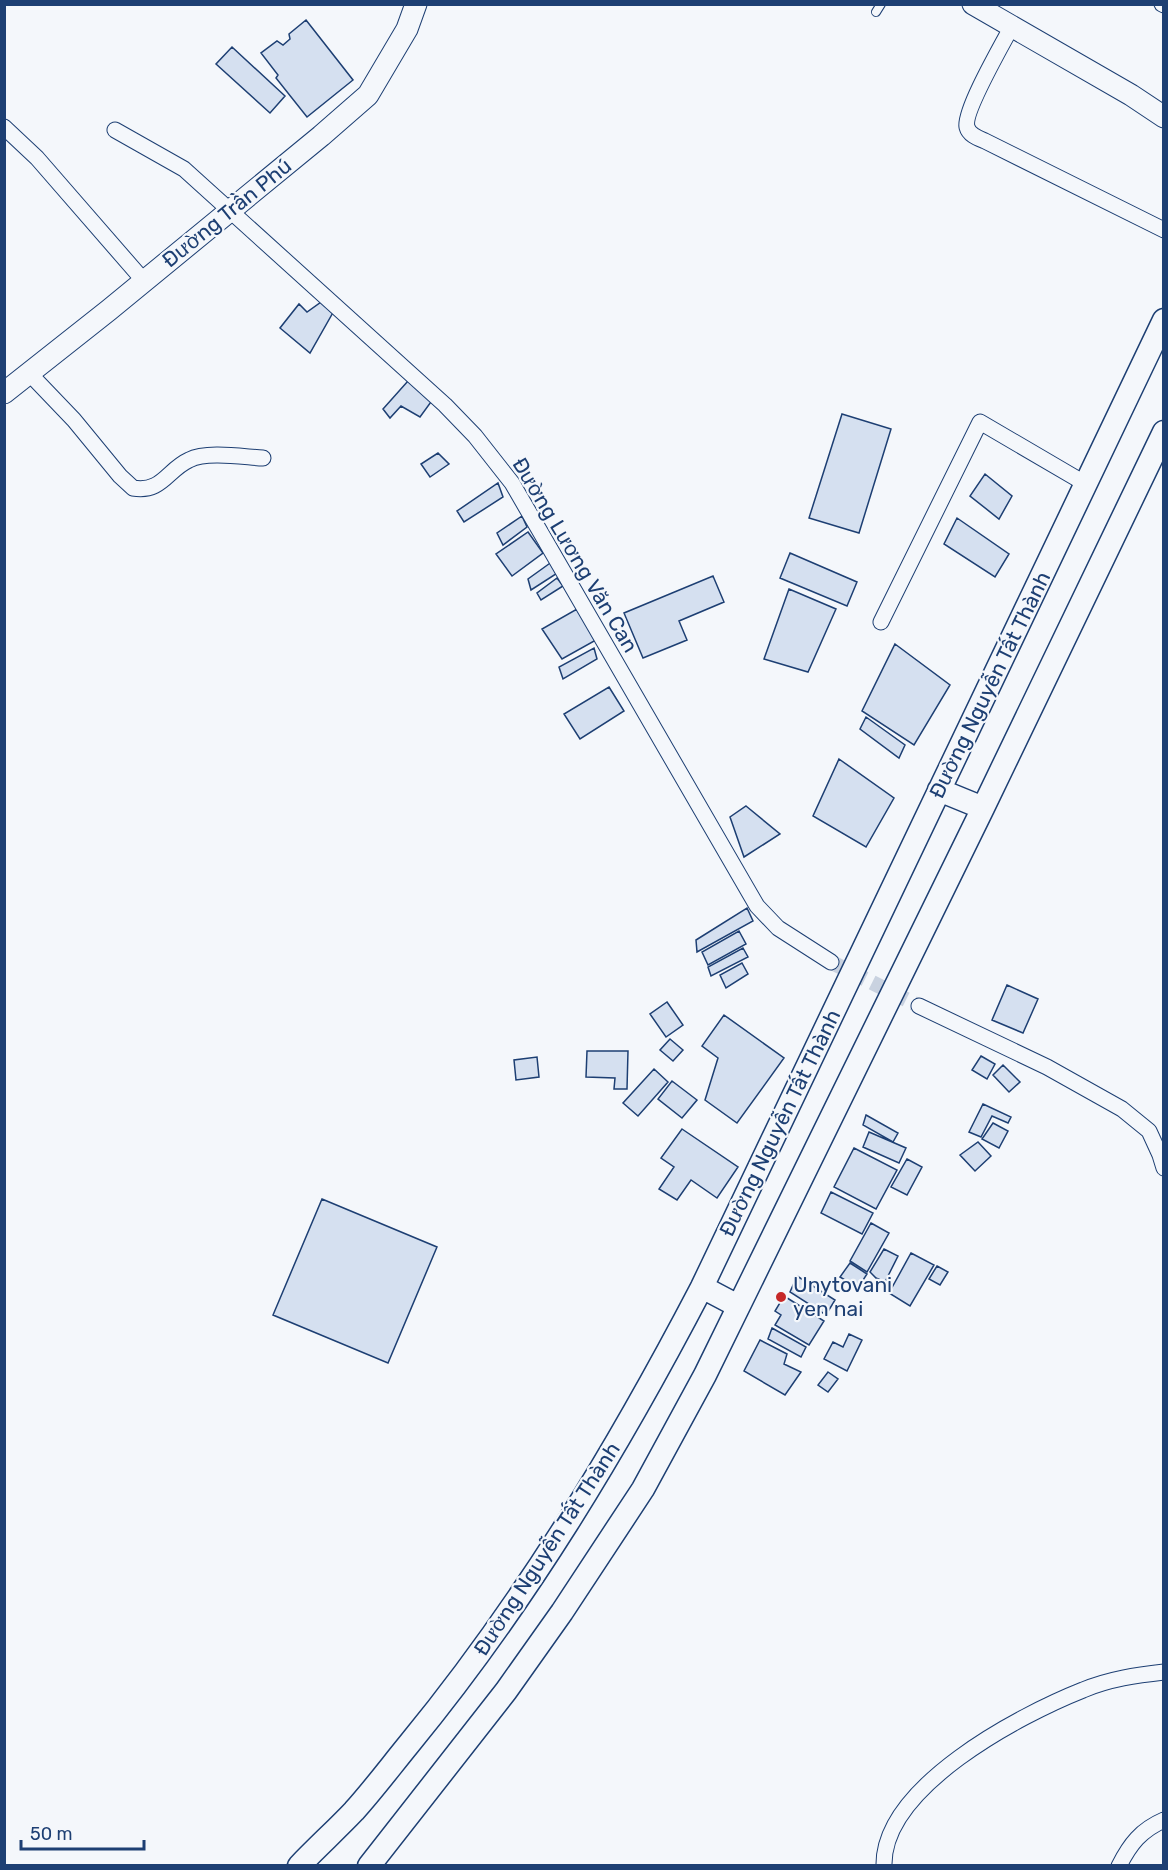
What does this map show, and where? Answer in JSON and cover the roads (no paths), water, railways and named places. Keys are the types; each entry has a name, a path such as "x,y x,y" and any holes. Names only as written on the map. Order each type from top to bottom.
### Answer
{"main road":[{"name":"Đường Nguyễn Tất Thành","path":"299,1866 354,1810 451,1693 517,1602 572,1518 623,1433 702,1287 1164,320"},
{"name":"Đường Nguyễn Tất Thành","path":"369,1866 506,1690 602,1553 643,1489 738,1306 983,808 1164,432"},
{"path":"939,790 983,808"},
{"path":"702,1287 738,1306"}],"street":[{"name":"Đường Trần Phú","path":"4,393 144,281 368,95 407,29 416,4"},
{"path":"972,4 1131,95 1164,117"},
{"path":"1012,26 972,104 966,119 967,129 973,135 1164,230"},
{"path":"4,127 37,158 144,281"},
{"name":"Đường Lương Văn Can","path":"115,130 184,169 424,385 475,436 512,483 757,906 778,928 831,962"},
{"path":"29,373 74,420 120,476 133,488 149,488 161,482 189,459 207,456 263,458"},
{"path":"881,622 980,422 1086,484"},
{"path":"919,1006 1047,1067 1122,1109 1149,1131 1164,1168"},
{"path":"884,1866 883,1852 888,1836 910,1804 934,1777 965,1752 993,1734 1084,1689 1134,1675 1164,1672"},
{"path":"1119,1866 1128,1847 1142,1833 1164,1820"}],"tunnel":[{"path":"831,962 919,1006"}],"place":[{"name":"Unytovani yen nai","path":"781,1297"}]}
